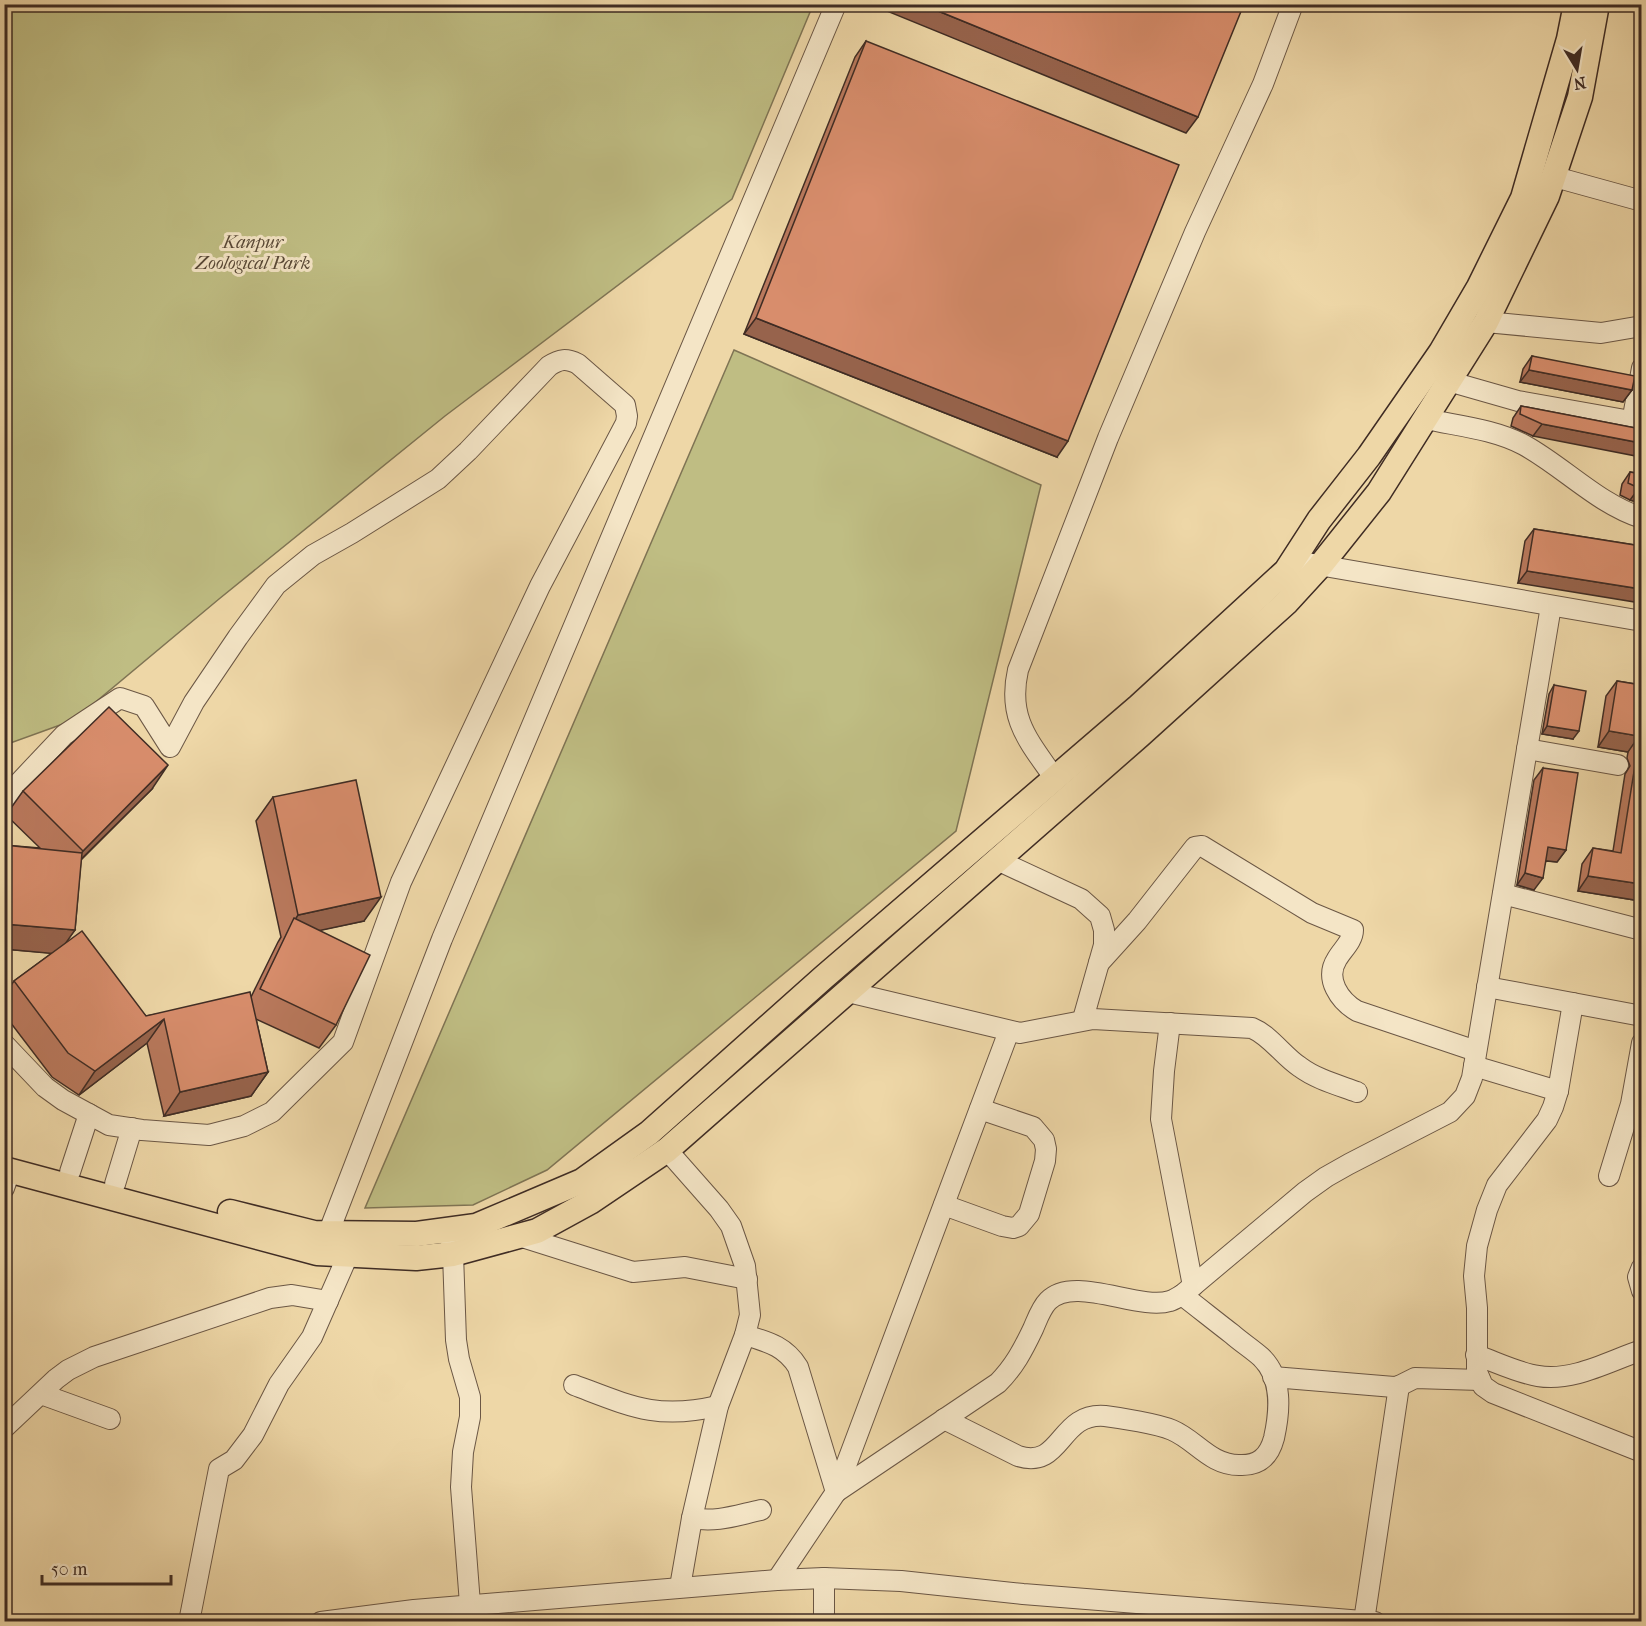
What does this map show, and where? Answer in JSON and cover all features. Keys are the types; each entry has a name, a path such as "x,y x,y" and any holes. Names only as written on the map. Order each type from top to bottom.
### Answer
{"main road":[{"path":"6,1170 70,1172 314,1233 417,1234 476,1226 582,1181 649,1133 824,977 1055,779 1209,643 1286,571 1319,520 1369,456 1441,352 1479,287 1523,198 1569,39 1576,4"},
{"path":"6,1170 317,1253 416,1258 453,1254 537,1231 590,1202 667,1150 1140,735 1279,610 1320,566 1379,492 1486,322 1548,196 1555,177 1580,97 1597,4"}],"street":[{"path":"328,1234 442,939 836,4"},
{"path":"1055,779 1025,733 1017,713 1014,691 1018,670 1117,417 1195,232 1263,84 1293,4"},
{"path":"1555,177 1641,201"},
{"path":"1486,322 1601,333 1641,326"},
{"path":"4,803 64,735 120,698 144,706 170,747 194,702 276,585 313,555 438,479 468,452 549,366 559,360 569,359 578,364 625,405 626,423 540,586 400,882 343,1042 272,1112 244,1126 209,1135 109,1125 45,1088 4,1044"},
{"path":"1448,381 1518,401 1637,423 1641,368"},
{"path":"1426,419 1507,437 1538,453 1618,509 1641,518"},
{"path":"1293,560 1641,621"},
{"path":"836,1492 998,1383 1018,1359 1043,1307 1055,1296 1061,1293 1089,1292 1158,1303 1171,1301 1326,1177 1450,1112 1465,1096 1475,1058 1551,606"},
{"path":"1527,749 1618,765"},
{"path":"1099,963 1137,921 1195,847 1202,846 1312,913 1353,930 1353,936 1335,962 1332,976 1336,992 1346,1004 1358,1011 1558,1091"},
{"path":"998,860 1082,898 1100,916 1104,930 1104,945 1083,1019"},
{"path":"1503,894 1641,930"},
{"path":"1487,987 1641,1016"},
{"path":"848,992 1009,1031 1031,1032 1083,1019 1252,1028 1261,1032 1303,1070 1357,1092"},
{"path":"1573,1003 1558,1091 1547,1120 1497,1185 1487,1210 1474,1260 1476,1355 1480,1380 1493,1393 1641,1452"},
{"path":"944,1419 1017,1456 1030,1460 1043,1457 1052,1450 1071,1426 1081,1420 1104,1416 1171,1429 1223,1464 1239,1466 1256,1464 1266,1456 1273,1442 1279,1409 1278,1392 1273,1377 1262,1358 1187,1290 1161,1119 1170,1023"},
{"path":"777,1580 836,1492 1009,1031"},
{"path":"1609,1176 1631,1104 1641,1043"},
{"path":"944,1205 1013,1228 1019,1226 1029,1214 1045,1161 1044,1140 1033,1127 980,1109"},
{"path":"70,1172 89,1114"},
{"path":"115,1184 132,1128"},
{"path":"667,1150 731,1226 739,1244 747,1279 750,1315 745,1335 718,1406 692,1518 680,1587"},
{"path":"448,1230 453,1254 456,1340 470,1397 470,1417 461,1487 470,1604"},
{"path":"519,1236 633,1272 678,1267 747,1279"},
{"path":"189,1622 219,1469 234,1460 253,1436 279,1384 312,1337 348,1255"},
{"path":"1641,1267 1638,1277 1641,1291"},
{"path":"4,1428 68,1370 94,1357 270,1298 292,1295 328,1301"},
{"path":"745,1335 774,1344 786,1351 798,1367 836,1492"},
{"path":"1476,1355 1536,1376 1551,1377 1578,1372 1641,1350"},
{"path":"1273,1377 1400,1386 1415,1378 1480,1380"},
{"path":"574,1385 635,1408 656,1412 684,1412 718,1406"},
{"path":"1364,1621 1400,1386"},
{"path":"41,1394 110,1419"},
{"path":"692,1518 706,1521 719,1520 761,1510"},
{"path":"321,1622 470,1604 824,1578 900,1581 1023,1594 1375,1622"},
{"path":"824,1578 824,1622"}],"green space":[{"name":"Kanpur Zoological Park","path":"5,5 813,5 732,199 445,416 74,720 5,745"},
{"path":"734,350 1041,485 956,831 547,1170 473,1205 365,1208"}],"building":[{"path":"921,4 1244,4 1198,117"},
{"path":"866,41 1179,165 1068,441 756,318"},
{"path":"1532,356 1635,376 1632,390 1529,370"},
{"path":"1521,406 1641,429 1641,443 1542,424 1520,414"},
{"path":"1630,472 1641,474 1641,489 1628,483"},
{"path":"1534,529 1641,546 1641,589 1527,571"},
{"path":"1617,681 1641,685 1641,751 1638,743 1639,736 1609,731"},
{"path":"1554,685 1586,691 1579,731 1547,726"},
{"path":"109,707 168,765 83,851 23,791"},
{"path":"1641,751 1641,884 1588,876 1593,848 1621,853 1636,759"},
{"path":"1543,768 1578,773 1566,850 1548,847 1543,878 1525,873"},
{"path":"356,780 381,897 298,915 273,797"},
{"path":"4,845 82,853 75,930 4,924"},
{"path":"294,918 370,955 336,1025 260,989"},
{"path":"82,931 146,1016 250,992 268,1072 180,1092 164,1019 95,1071 68,1053 14,981"}]}
